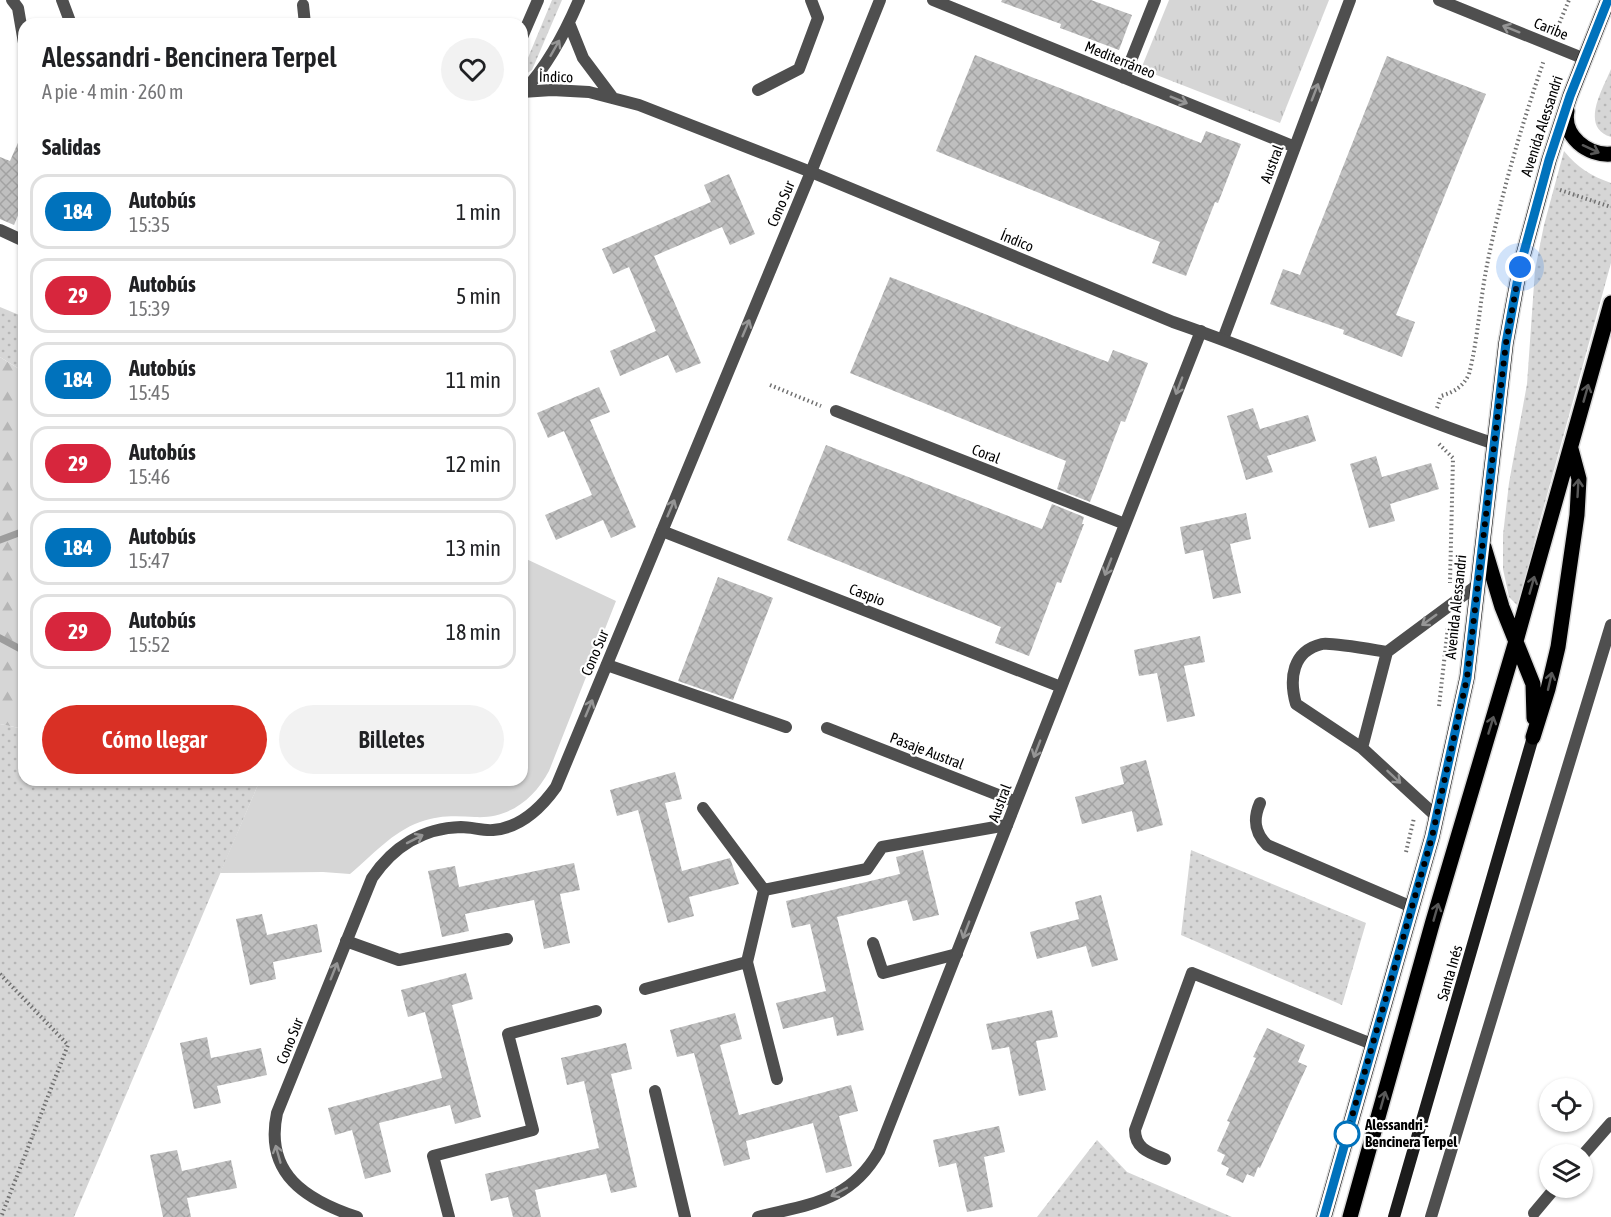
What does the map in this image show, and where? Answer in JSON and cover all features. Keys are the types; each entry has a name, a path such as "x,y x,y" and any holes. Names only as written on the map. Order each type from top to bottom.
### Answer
{"main road":[{"name":"Avenida Alessandri","path":"1324,1217 1436,816 1467,678 1506,343 1520,267 1542,184 1570,96 1608,0"},
{"path":"1570,96 1566,116 1573,136 1588,150 1611,154"},
{"path":"1350,1217 1611,303"},
{"path":"1533,737 1548,689 1557,647 1577,515 1579,478 1571,449"},
{"path":"1482,538 1502,608 1533,684 1533,737"},
{"name":"Santa Inés","path":"1394,1217 1533,737"}],"street":[{"path":"12,0 18,8 20,18"},
{"path":"62,0 69,18"},
{"path":"528,22 537,0"},
{"path":"528,85 539,75 569,23 579,0"},
{"path":"758,90 799,69 818,18 810,0"},
{"name":"Cono Sur","path":"357,1217 314,1198 294,1183 280,1163 274,1138 274,1126 277,1113 372,878 381,865 404,844 417,837 447,828 462,827 492,831 510,827 525,819 549,798 562,775 880,0"},
{"name":"Mediterráneo","path":"933,0 1294,147"},
{"path":"1124,78 1155,0"},
{"name":"Austral","path":"1223,339 1350,0"},
{"name":"Caribe","path":"1438,0 1585,59"},
{"path":"303,4 304,18"},
{"path":"569,23 583,58 613,98"},
{"name":"Índico","path":"528,89 589,92 639,105 811,172 1173,322 1223,339 1433,424 1495,444"},
{"path":"0,230 18,238"},
{"name":"Austral","path":"758,1217 823,1200 839,1193 854,1184 879,1151 1201,331"},
{"name":"Coral","path":"836,411 1125,524"},
{"name":"Caspio","path":"662,531 1062,687"},
{"path":"1362,748 1387,652 1476,586"},
{"path":"1431,1217 1611,626"},
{"path":"1387,652 1323,644 1305,653 1294,669 1292,688 1296,704 1362,748 1436,816"},
{"path":"606,665 786,727"},
{"name":"Pasaje Austral","path":"827,728 1016,802"},
{"path":"1260,803 1255,822 1257,832 1267,844 1412,906"},
{"path":"703,808 764,890 747,962 777,1079"},
{"path":"764,890 867,869 882,847 1007,825"},
{"path":"346,941 399,960 507,939"},
{"path":"873,943 883,973 957,954"},
{"path":"645,988 747,962"},
{"path":"1165,1159 1146,1152 1140,1147 1135,1130 1192,973 1372,1044"},
{"path":"449,1217 433,1156 533,1130 508,1034 596,1011"},
{"path":"655,1091 685,1217"},
{"path":"1593,1144 1611,1123"},
{"path":"1533,1213 1546,1198"}],"path":[{"path":"1438,713 1447,651 1453,458 1437,442 1433,424 1441,396 1462,386 1469,374 1497,217 1530,101 1569,0"},
{"path":"1542,184 1611,207"},
{"path":"770,385 836,411"},
{"path":"1405,855 1419,800"},
{"path":"0,974 68,1045 1,1217"}],"green space":[{"path":"552,0 562,0 532,70 528,73 528,58"},
{"path":"1169,0 1329,0 1280,123 1141,69"},
{"path":"1611,69 1611,137 1601,132 1596,125 1595,116 1599,97"},
{"path":"1564,151 1585,171 1611,183 1611,263 1536,535 1522,597 1517,605 1509,597 1503,569 1503,535 1509,483 1527,384 1535,270 1544,225"},
{"path":"0,307 18,314 18,368 0,357"},
{"path":"0,357 18,368 18,728 0,724"},
{"path":"528,560 616,601 549,771 536,790 519,805 499,815 441,817 410,826 392,838 350,874 220,873 257,786 528,786"},
{"path":"0,724 18,728 18,786 257,786 74,1217 0,1217"},
{"path":"1191,850 1366,923 1342,1005 1181,935"},
{"path":"1097,1140 1127,1172 1232,1217 1037,1217"}],"building":[{"path":"1002,0 1091,0 1132,15 1119,50 1060,28 1061,24 1001,2"},
{"path":"975,55 1201,143 1206,131 1241,144 1186,276 1152,263 1160,242 936,151"},
{"path":"1387,56 1486,94 1396,315 1415,322 1402,357 1343,334 1344,330 1270,304 1283,269 1300,275"},
{"path":"18,143 18,215 14,225 0,219 0,157 10,161"},
{"path":"729,174 755,234 730,245 722,227 654,256 701,363 676,373 668,355 620,376 610,351 656,331 629,267 613,274 602,249 711,202 704,185"},
{"path":"890,277 1108,362 1113,350 1148,363 1125,422 1121,421 1090,502 1057,489 1066,461 850,373"},
{"path":"599,387 610,412 590,420 636,527 611,538 603,520 556,540 545,515 592,495 564,431 548,438 537,413"},
{"path":"1253,408 1260,429 1308,415 1316,441 1267,456 1273,472 1246,480 1227,416"},
{"path":"826,445 1042,529 1052,504 1084,517 1082,524 1084,524 1061,583 1057,582 1029,656 995,643 1001,627 787,540"},
{"path":"1376,456 1382,477 1431,463 1439,489 1390,504 1395,521 1369,528 1350,464"},
{"path":"1246,513 1251,539 1230,544 1241,593 1213,599 1203,550 1185,554 1180,527"},
{"path":"718,577 773,598 733,700 678,681"},
{"path":"1200,636 1205,662 1184,666 1195,716 1167,722 1157,673 1139,676 1134,650"},
{"path":"1146,760 1163,825 1137,832 1132,811 1082,824 1075,797 1124,784 1120,767"},
{"path":"675,772 682,799 665,803 682,871 730,858 739,884 689,897 694,916 668,923 638,810 617,816 610,790"},
{"path":"923,850 939,915 913,921 907,900 837,917 864,1030 837,1036 833,1017 783,1029 776,1003 826,991 810,924 792,928 786,901 900,874 896,857"},
{"path":"574,863 580,890 560,894 570,943 544,949 534,900 465,914 469,931 442,937 428,871 455,866 459,887"},
{"path":"1101,895 1118,960 1092,967 1086,946 1037,959 1030,932 1079,919 1075,902"},
{"path":"262,914 267,935 317,924 322,952 273,962 276,979 250,985 236,919"},
{"path":"466,973 473,999 452,1005 481,1117 455,1124 450,1105 379,1123 391,1172 365,1179 352,1130 335,1135 328,1108 442,1078 425,1012 408,1017 401,990"},
{"path":"1052,1010 1058,1037 1036,1041 1046,1090 1019,1096 1009,1047 992,1050 986,1024"},
{"path":"735,1013 742,1039 720,1045 739,1115 851,1085 858,1111 839,1116 852,1166 826,1173 813,1123 746,1141 750,1159 724,1166 694,1053 677,1057 670,1030"},
{"path":"1267,1028 1305,1045 1298,1062 1307,1066 1260,1168 1258,1167 1254,1177 1247,1174 1243,1183 1226,1175 1229,1168 1221,1164 1225,1155 1217,1151 1230,1122 1227,1121 1256,1058 1253,1057"},
{"path":"207,1037 211,1058 261,1048 267,1075 217,1086 221,1103 194,1109 180,1043"},
{"path":"626,1043 632,1069 611,1074 637,1187 611,1193 606,1174 535,1190 541,1217 513,1217 508,1197 491,1201 485,1174 599,1148 584,1081 567,1085 561,1058"},
{"path":"999,1126 1005,1152 984,1157 993,1207 967,1212 956,1163 939,1167 933,1140"},
{"path":"177,1150 182,1171 231,1160 237,1188 187,1198 191,1217 163,1217 150,1155"}],"waterway":[{"path":"0,540 18,533"},
{"path":"0,638 18,648"}],"bus line":[{"name":"184","path":"1324,1217 1432,837 1467,678 1506,343 1520,267 1549,160 1570,96 1608,0"}],"place":[{"name":"Alessandri - Bencinera Terpel","path":"1347,1134"}],"route":[{"path":"1347,1134 1432,837 1467,678 1506,343 1520,267"}]}
